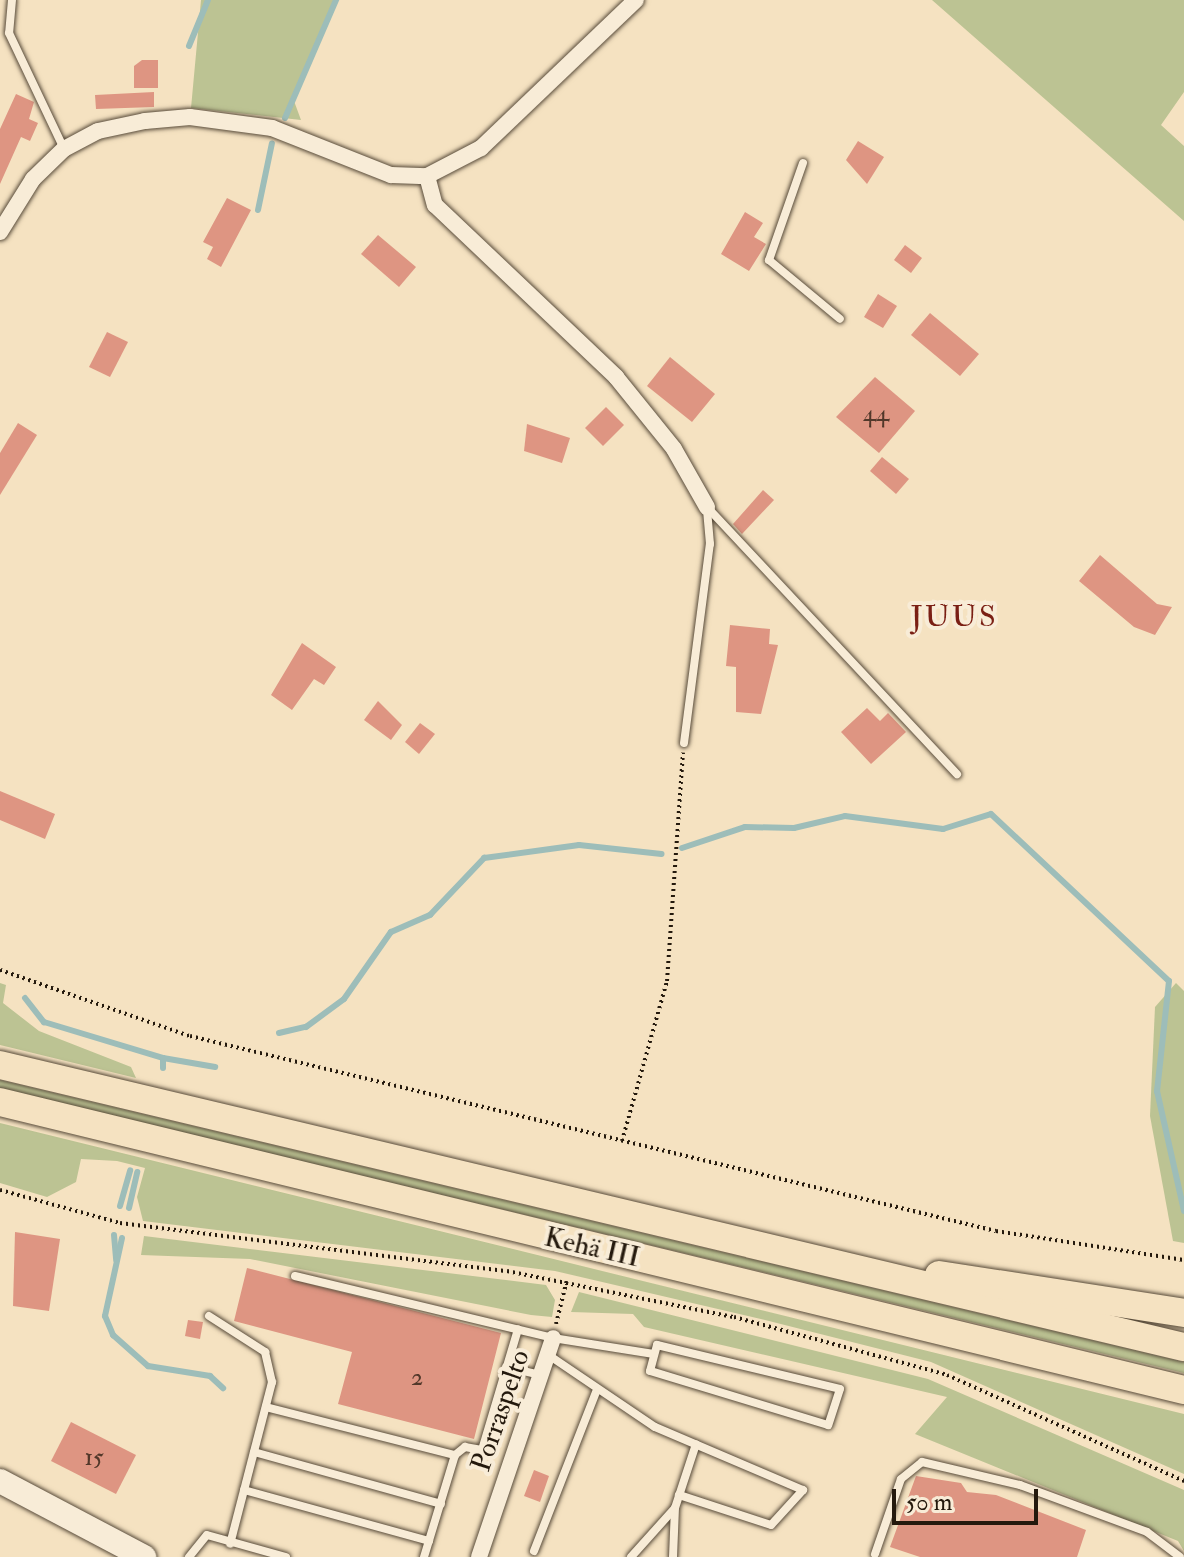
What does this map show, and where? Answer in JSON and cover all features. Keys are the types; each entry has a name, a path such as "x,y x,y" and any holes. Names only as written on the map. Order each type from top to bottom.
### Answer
{"highway":[{"name":"Kehä III","path":"0,1065 1184,1347"},
{"name":"Kehä III","path":"0,1102 1184,1390"},
{"path":"835,1265 979,1279 1184,1313"}],"main road":[{"path":"0,1481 144,1557"}],"street":[{"path":"0,232 33,179 64,149 98,131 190,117 272,128 391,175 427,176 481,148 636,0"},
{"path":"427,176 435,205 616,377 674,449 707,507"},
{"name":"Porraspelto","path":"479,1557 550,1346"}],"lane":[{"path":"12,0 9,33 64,149"},
{"path":"803,163 769,260 840,319"},
{"path":"684,743 710,544 707,507"},
{"path":"707,507 957,774"},
{"path":"295,1276 518,1329 550,1346 596,1392 696,1444 803,1490 771,1525 679,1495"},
{"path":"209,1316 265,1352 272,1382 230,1544"},
{"path":"424,1557 455,1455 465,1447 482,1450 518,1329"},
{"path":"657,1345 840,1389 828,1425 650,1371 654,1354 657,1345"},
{"path":"550,1346 654,1354"},
{"path":"506,1367 540,1375"},
{"path":"534,1551 596,1392"},
{"path":"266,1407 455,1455"},
{"path":"673,1557 675,1508 696,1444"},
{"path":"254,1452 441,1504"},
{"path":"875,1554 901,1479 932,1462 970,1468 1133,1527 1180,1557"},
{"path":"244,1490 429,1541"},
{"path":"631,1557 675,1508"},
{"path":"189,1557 207,1535 230,1544 286,1557"}],"path":[{"path":"622,1141 667,981 684,743"},
{"path":"0,970 190,1036 996,1231 1184,1260"},
{"path":"0,1190 120,1223 567,1280 947,1375 1184,1481"},
{"name":"Porraspelto","path":"550,1346 567,1280"}],"green space":[{"path":"201,0 336,0 294,101 301,120 191,108"},
{"path":"932,0 1184,0 1184,92 1161,125 1184,146 1184,221"},
{"path":"0,983 6,985 3,1003 39,1031 131,1067 136,1078 0,1045"},
{"path":"1176,983 1184,991 1184,1243 1173,1241 1150,1116 1155,1007"},
{"path":"0,1080 1184,1362 1184,1373 0,1089"},
{"path":"0,1123 1184,1414 1184,1474 931,1362 765,1320 555,1271 143,1221 137,1197 145,1168 117,1161 81,1159 76,1182 47,1197 0,1183"},
{"path":"144,1236 546,1285 555,1300 552,1317 250,1259 141,1255"},
{"path":"579,1292 928,1379 1184,1490 1184,1551 1178,1541 915,1434 947,1397 644,1327 633,1314 571,1312"}],"building":[{"path":"142,60 158,60 158,88 134,88 134,66"},
{"path":"154,92 154,107 96,109 95,95"},
{"path":"16,94 34,102 29,119 38,123 30,141 21,137 0,184 0,129"},
{"path":"858,141 884,157 867,184 846,160"},
{"path":"227,198 251,210 221,267 207,259 213,247 203,242"},
{"path":"745,212 763,223 754,237 766,244 749,271 721,254"},
{"path":"378,235 416,267 399,287 361,254"},
{"path":"905,245 922,258 911,273 894,260"},
{"path":"878,294 897,306 883,328 864,317"},
{"path":"930,313 979,354 960,376 911,335"},
{"path":"107,332 128,342 110,377 89,367"},
{"path":"670,357 715,394 692,422 647,386"},
{"path":"875,377 915,411 879,453 836,417"},
{"path":"606,407 624,425 603,446 585,428"},
{"path":"18,423 37,435 0,495 0,453"},
{"path":"527,424 570,438 562,463 524,451"},
{"path":"882,457 909,479 896,494 870,471"},
{"path":"763,490 774,500 742,534 733,524"},
{"path":"1100,555 1157,604 1172,607 1155,635 1134,627 1079,581"},
{"path":"730,625 770,629 769,644 778,645 761,714 736,712 736,667 726,666"},
{"path":"302,643 336,667 324,685 314,679 292,710 271,695"},
{"path":"378,701 402,725 391,740 364,720"},
{"path":"867,708 880,721 888,713 906,732 871,764 841,732"},
{"path":"420,723 435,734 419,754 405,742"},
{"path":"0,791 55,814 45,839 0,820"},
{"path":"15,1232 60,1239 49,1311 13,1306"},
{"path":"247,1268 501,1333 474,1439 338,1404 352,1352 234,1321"},
{"path":"188,1320 203,1322 200,1339 185,1336"},
{"path":"71,1422 136,1455 116,1494 51,1461"},
{"path":"534,1470 549,1476 540,1502 524,1496"},
{"path":"916,1476 961,1483 967,1492 996,1495 1086,1530 1077,1557 920,1557 890,1547"}],"waterway":[{"path":"189,46 208,0"},
{"path":"285,118 336,0"},
{"path":"258,210 272,143"},
{"path":"682,848 745,827 794,828 845,816 943,829 991,814 1169,981 1157,1091 1184,1211"},
{"path":"279,1033 306,1027 344,999 391,932 430,915 484,858 579,845 662,854"},
{"path":"25,998 44,1022 163,1058 163,1068"},
{"path":"163,1058 215,1067"},
{"path":"120,1206 130,1170"},
{"path":"129,1208 137,1172"},
{"path":"114,1235 116,1260"},
{"path":"122,1238 105,1316 113,1335 148,1366 210,1376 223,1388"}],"district":[{"name":"JUUS","path":"954,617"}]}
